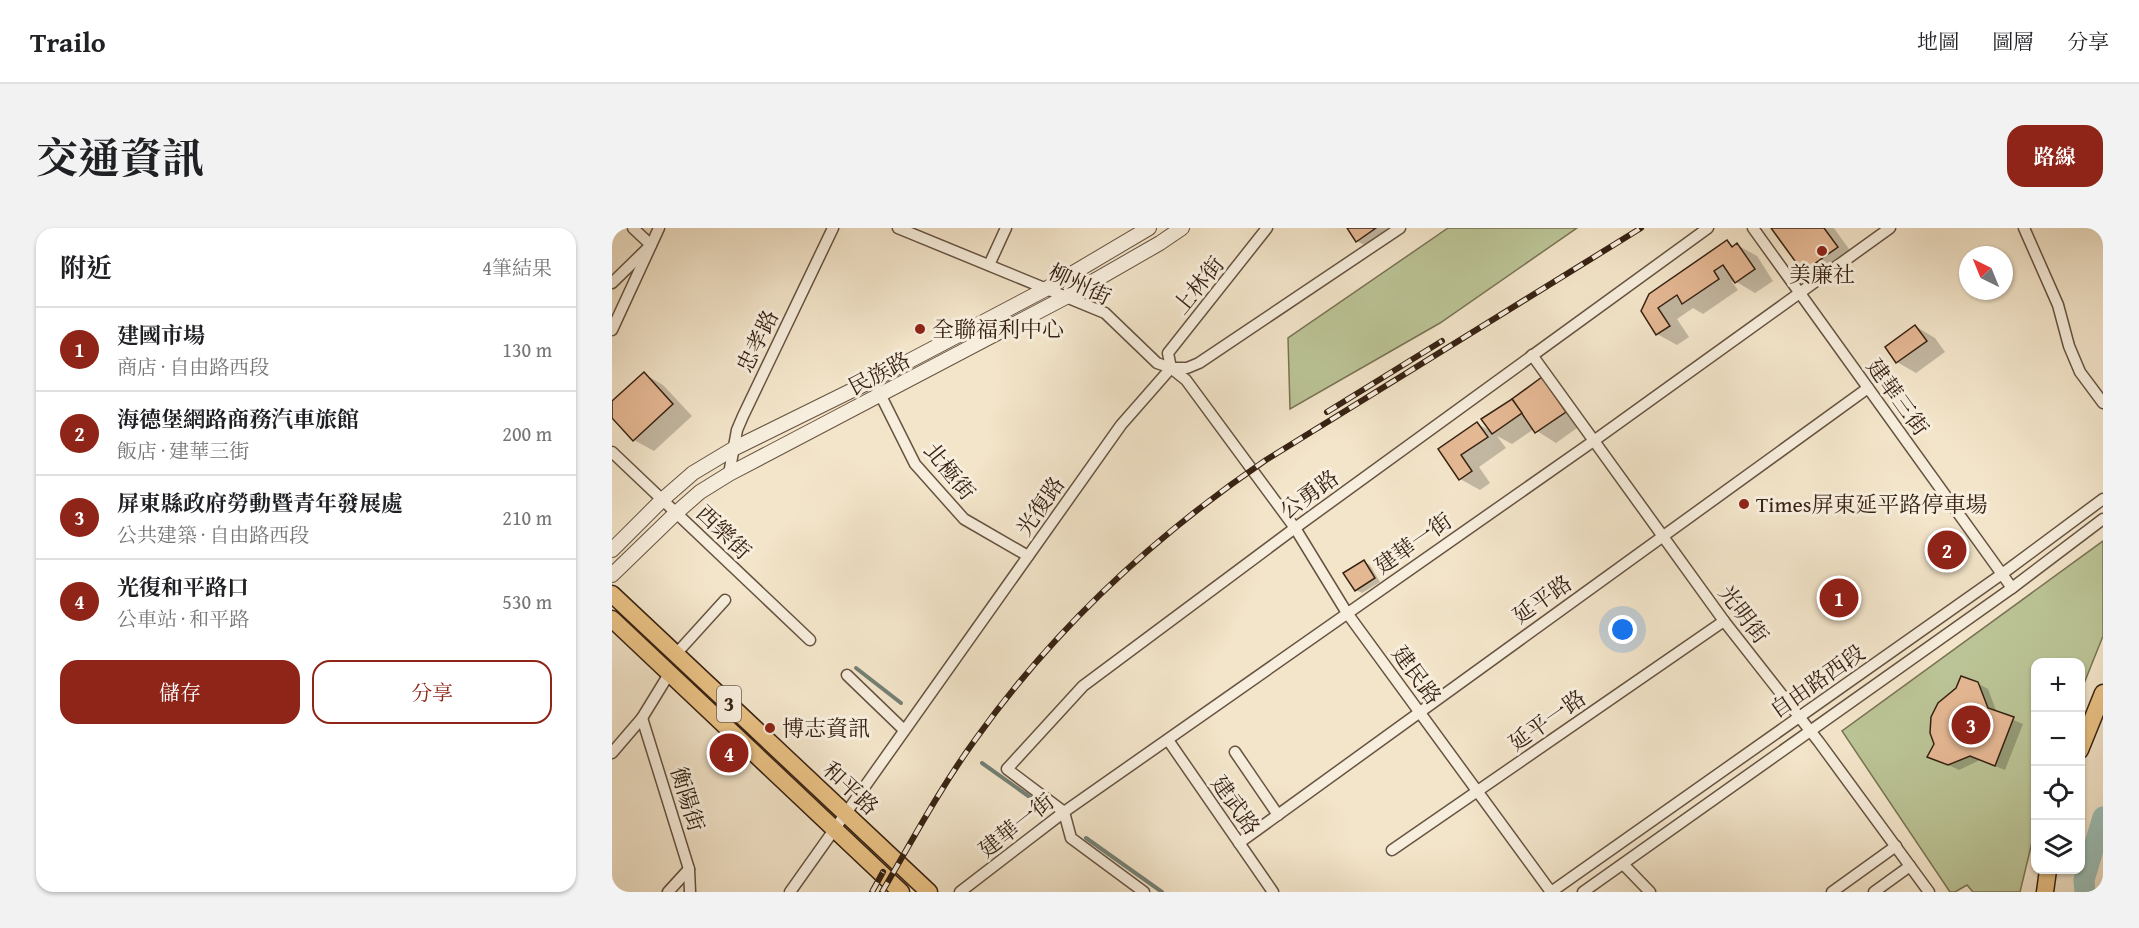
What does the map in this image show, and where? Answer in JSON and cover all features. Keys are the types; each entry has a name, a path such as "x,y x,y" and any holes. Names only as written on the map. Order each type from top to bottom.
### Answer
{"main road":[{"name":"和平路","path":"612,594 929,892"},
{"name":"和平路","path":"612,619 901,892"},
{"path":"2085,738 2103,693"},
{"path":"2045,892 2047,874"}],"street":[{"path":"633,228 651,244"},
{"path":"612,330 659,228"},
{"name":"忠孝路","path":"729,474 737,430 833,228"},
{"name":"柳州街","path":"898,228 1105,313 1157,363 1171,368 1186,380 1258,477"},
{"path":"989,265 1006,228"},
{"name":"民族路","path":"612,550 693,473 733,449 873,380 1046,289 1149,228"},
{"name":"民族路","path":"612,575 700,492 729,474 1066,297 1182,228"},
{"name":"上林街","path":"1171,368 1168,353 1267,228"},
{"path":"1171,368 1187,368 1199,363 1400,228"},
{"name":"公勇路","path":"1064,812 1007,769 1083,686 1295,528 1708,228"},
{"name":"建華三街","path":"1753,228 2012,588"},
{"name":"建華一街","path":"960,892 1064,812 1595,440 1890,228"},
{"path":"2024,228 2058,305 2069,346 2080,372 2103,403"},
{"path":"612,283 651,244"},
{"name":"光明街","path":"1532,355 1724,621 1896,846 1925,891"},
{"name":"光復路","path":"790,892 1121,425 1171,368"},
{"name":"北極街","path":"873,380 915,464 964,519 1028,556"},
{"name":"延平路","path":"1239,843 1868,388"},
{"name":"西樂街","path":"612,452 810,640"},
{"name":"建民路","path":"1258,477 1295,528 1347,613 1551,892"},
{"name":"自由路西段","path":"1551,892 2002,574 2103,500"},
{"name":"自由路西段","path":"1583,892 2012,588 2103,519"},
{"path":"676,654 725,600"},
{"name":"延平一路","path":"1392,850 1724,621"},
{"path":"612,753 642,718 669,674"},
{"path":"847,675 904,730"},
{"name":"衡陽街","path":"642,718 689,869 690,892"},
{"name":"建武路","path":"1168,740 1273,892"},
{"path":"1235,752 1278,815"},
{"path":"1064,812 1071,838 1144,892"},
{"path":"1832,892 1896,846"},
{"path":"1623,864 1650,892"},
{"path":"1874,892 1910,866"},
{"path":"668,892 689,869"}],"green space":[{"path":"1448,228 1577,228 1440,323 1290,409 1288,338"},
{"path":"2103,541 2103,636 2085,681 2085,658 2031,658 2031,847 2020,892 1973,892 1967,885 1955,892 1950,892 1842,731"}],"building":[{"path":"1347,228 1376,228 1356,242"},
{"path":"1771,228 1824,228 1838,247 1803,272"},
{"path":"1727,240 1732,247 1737,243 1755,269 1735,283 1723,265 1714,271 1719,279 1682,304 1677,295 1658,308 1670,326 1656,335 1641,311 1649,294"},
{"path":"1915,325 1927,341 1896,363 1885,347"},
{"path":"644,372 673,404 633,441 612,418 612,401"},
{"path":"1542,377 1566,412 1535,433 1512,399"},
{"path":"1512,399 1522,413 1492,434 1481,419"},
{"path":"1477,422 1488,437 1461,455 1472,471 1459,480 1438,449"},
{"path":"1364,560 1375,578 1355,591 1343,573"},
{"path":"1961,676 1978,682 1988,708 2014,717 1995,766 1970,756 1948,765 1927,757 1934,744 1930,733 1931,717 1938,703 1956,688"}],"waterway":[{"path":"856,668 901,703"},
{"path":"982,763 1048,810"},
{"path":"2085,892 2084,880 2103,817"},
{"path":"1086,838 1162,892"}],"railway":[{"path":"882,892 950,777 1006,699 1072,623 1145,553 1224,490 1266,460 1641,228"},
{"path":"1327,412 1442,341"},
{"path":"872,892 883,872"}],"place":[{"name":"美廉社","path":"1822,251"},
{"name":"全聯福利中心","path":"920,329"},
{"name":"Times屏東延平路停車場","path":"1744,504"},
{"name":"海德堡網路商務汽車旅館","path":"1947,550"},
{"name":"建國市場","path":"1839,598"},
{"name":"屏東縣政府勞動暨青年發展處","path":"1971,725"},
{"name":"博志資訊","path":"770,728"},
{"name":"光復和平路口","path":"729,753"}]}
